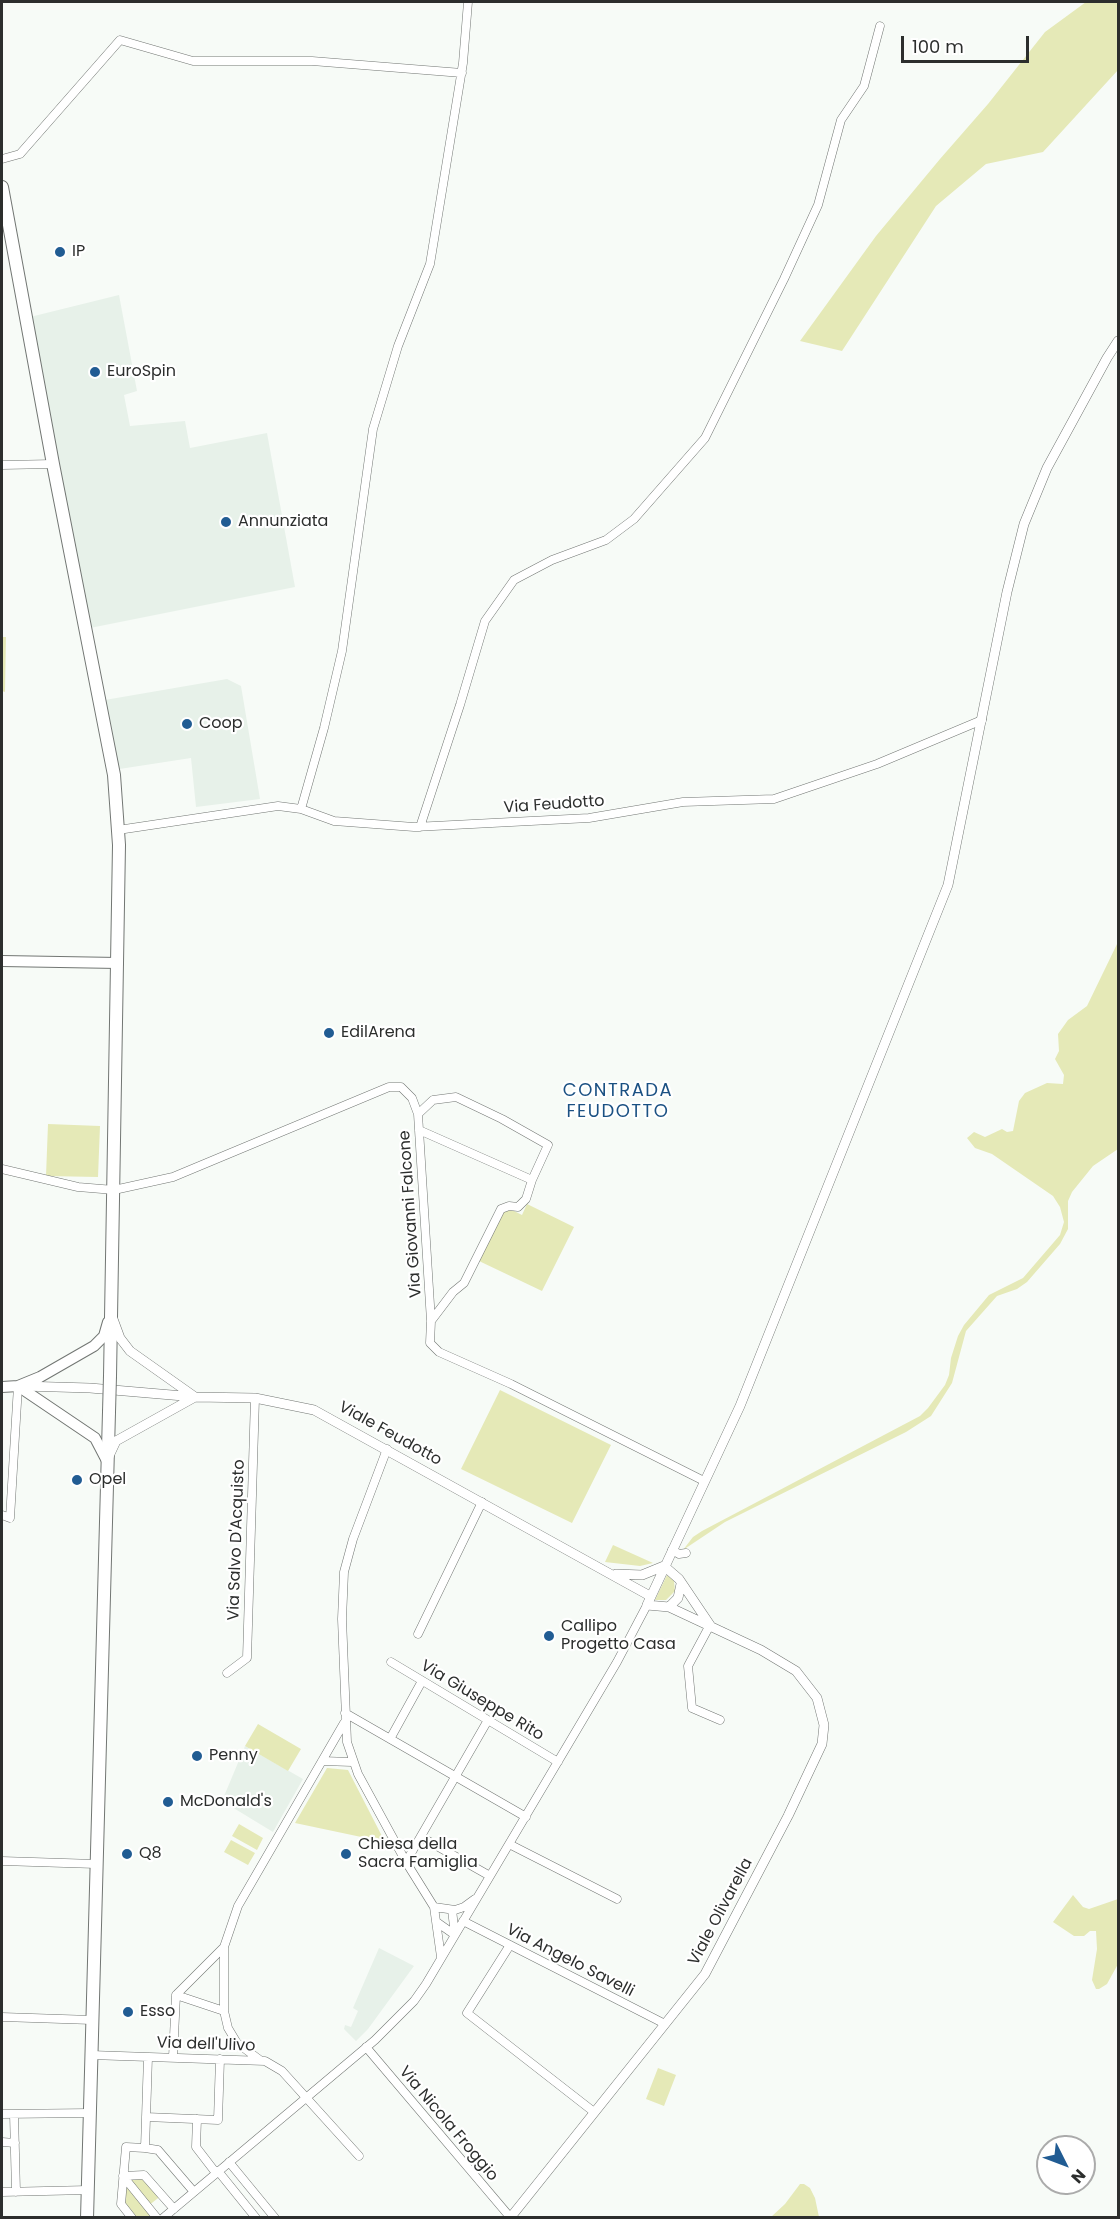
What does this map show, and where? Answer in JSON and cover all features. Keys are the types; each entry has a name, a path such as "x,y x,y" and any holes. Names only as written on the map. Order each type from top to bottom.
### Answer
{"main road":[{"path":"2,187 114,775 118,830 118,963 110,1376 87,2217"},
{"path":"2,961 118,963"},
{"path":"2,1387 18,1386 40,1377 94,1346 104,1336 111,1314"},
{"path":"18,1386 95,1437 107,1461"}],"street":[{"path":"301,809 324,728 342,651 373,429 398,346 430,264 462,73 468,2"},
{"path":"420,827 485,621 514,580 552,560 606,540 634,519 705,438 818,205 841,120 864,86 880,26"},
{"path":"2,159 20,154 120,40 193,61 312,61 462,73"},
{"path":"163,2217 366,2047 414,2001 479,1896 617,1662 649,1600 740,1406 948,885 1007,592 1024,524 1047,468 1107,358 1119,341"},
{"path":"2,465 53,464"},
{"name":"Via Feudotto","path":"118,830 278,806 301,809 334,821 420,827 589,818 683,802 774,799 877,764 982,720"},
{"name":"Via Giovanni Falcone","path":"114,1190 173,1176 389,1087 401,1087 412,1098 418,1114 431,1321 430,1343 439,1352 511,1384 704,1481"},
{"path":"418,1114 433,1100 456,1097 548,1145 526,1199 518,1207 509,1206 501,1209 464,1283 453,1292 431,1321"},
{"path":"419,1130 532,1180"},
{"path":"2,1169 78,1187 114,1190"},
{"path":"107,1461 116,1441 195,1397 130,1352 120,1338 111,1314"},
{"path":"2,1515 10,1518 18,1386"},
{"name":"Viale Feudotto","path":"18,1386 90,1388 195,1397 255,1398 314,1410 618,1577"},
{"name":"Via Salvo D'Acquisto","path":"227,1672 246,1658 255,1398"},
{"path":"387,1449 352,1539 344,1572 342,1619 346,1742 352,1762 406,1862 434,1907 441,1957"},
{"path":"418,1634 482,1502"},
{"path":"672,1550 679,1554 686,1553"},
{"path":"618,1577 642,1575 664,1566"},
{"name":"Viale Olivarella","path":"664,1566 681,1584 710,1625"},
{"path":"618,1577 655,1586"},
{"path":"618,1577 649,1600"},
{"path":"669,1607 678,1598 681,1584"},
{"name":"Viale Olivarella","path":"510,2217 705,1974 788,1816 822,1744 824,1725 817,1698 796,1671 761,1650 710,1625 649,1600"},
{"path":"710,1625 688,1666 692,1708 720,1719"},
{"name":"Via Giuseppe Rito","path":"391,1662 558,1762"},
{"path":"390,1739 422,1681"},
{"path":"345,1718 390,1739 526,1817"},
{"path":"262,2061 237,2043 228,2028 224,2011 224,1947 237,1906 345,1718"},
{"path":"406,1862 488,1720"},
{"path":"322,1761 352,1762"},
{"path":"421,1837 490,1876"},
{"path":"509,1844 617,1899"},
{"path":"2,1862 96,1864"},
{"path":"434,1907 452,1910 464,1908 479,1896"},
{"path":"452,1910 455,1935"},
{"name":"Via Angelo Savelli","path":"464,1921 665,2024"},
{"path":"438,1923 455,1935"},
{"path":"510,1945 467,2013 594,2112"},
{"path":"173,2057 176,1995 224,1947"},
{"path":"176,1995 224,2011"},
{"path":"2,2017 92,2020"},
{"name":"Via Nicola Froggio","path":"366,2047 510,2217"},
{"name":"Via dell'Ulivo","path":"92,2055 262,2061 282,2071 358,2156"},
{"path":"145,2148 148,2057"},
{"path":"146,2117 218,2120 220,2059"},
{"path":"2,2114 90,2113"},
{"path":"14,2114 16,2192"},
{"path":"197,2119 196,2147 256,2217"},
{"path":"2,2142 15,2143"},
{"path":"132,2217 121,2204 126,2147 158,2150 194,2192"},
{"path":"229,2162 275,2217"},
{"path":"123,2176 144,2175 174,2209"},
{"path":"123,2176 157,2217"},
{"path":"2,2192 88,2190"}],"shaded area":[{"path":"119,295 137,391 124,395 130,426 185,421 190,448 267,433 295,587 85,629 26,318"},
{"path":"227,679 241,686 260,799 196,807 191,758 113,770 99,701"},
{"path":"245,1746 303,1779 273,1832 222,1801"},
{"path":"379,1948 414,1966 368,2029 356,2041 344,2029 345,2025 351,2027 358,2011 353,2008"}],"green space":[{"path":"1086,2 1118,2 1118,70 1043,152 986,164 936,206 842,351 800,341 876,236 988,104 1045,32"},
{"path":"2,637 6,637 5,692 2,691"},
{"path":"1118,942 1118,1149 1093,1166 1072,1192 1068,1201 1068,1229 1060,1244 1027,1282 1017,1289 997,1296 966,1331 952,1383 931,1416 906,1432 725,1522 683,1550 693,1537 702,1531 920,1416 945,1385 951,1358 964,1325 989,1295 1023,1278 1060,1235 1064,1222 1060,1207 1053,1196 992,1154 975,1148 967,1138 974,1132 985,1137 1002,1129 1007,1132 1013,1131 1019,1101 1025,1093 1047,1083 1063,1084 1064,1075 1055,1059 1059,1051 1058,1034 1068,1020 1087,1006"},
{"path":"48,1124 100,1126 98,1177 46,1176"},
{"path":"527,1204 574,1227 542,1291 479,1261 504,1211 512,1210 522,1215"},
{"path":"500,1390 611,1445 572,1523 461,1469"},
{"path":"613,1545 653,1563 640,1566 605,1562"},
{"path":"667,1575 674,1581 675,1591 666,1600 655,1600"},
{"path":"258,1724 301,1749 288,1771 245,1746"},
{"path":"327,1768 348,1770 385,1842 295,1823"},
{"path":"239,1824 263,1838 257,1850 232,1836"},
{"path":"231,1840 255,1853 248,1865 224,1852"},
{"path":"1073,1895 1083,1907 1089,1909 1118,1899 1118,1964 1107,1984 1099,1989 1096,1989 1092,1980 1097,1949 1096,1931 1090,1931 1084,1936 1074,1936 1053,1922"},
{"path":"658,2068 676,2075 664,2106 646,2099"},
{"path":"144,2175 162,2195 148,2206 154,2217 132,2217 121,2204 123,2176"},
{"path":"800,2184 810,2188 815,2198 819,2217 771,2217 785,2204"}],"place":[{"name":"IP","path":"60,252"},
{"name":"EuroSpin","path":"95,372"},
{"name":"Annunziata","path":"226,522"},
{"name":"Coop","path":"187,724"},
{"name":"EdilArena","path":"329,1033"},
{"name":"Opel","path":"77,1480"},
{"name":"Callipo Progetto Casa","path":"549,1636"},
{"name":"Penny","path":"197,1756"},
{"name":"McDonald's","path":"168,1802"},
{"name":"Q8","path":"127,1854"},
{"name":"Chiesa della Sacra Famiglia","path":"346,1854"},
{"name":"Esso","path":"128,2012"}],"district":[{"name":"CONTRADA FEUDOTTO","path":"618,1101"}]}
